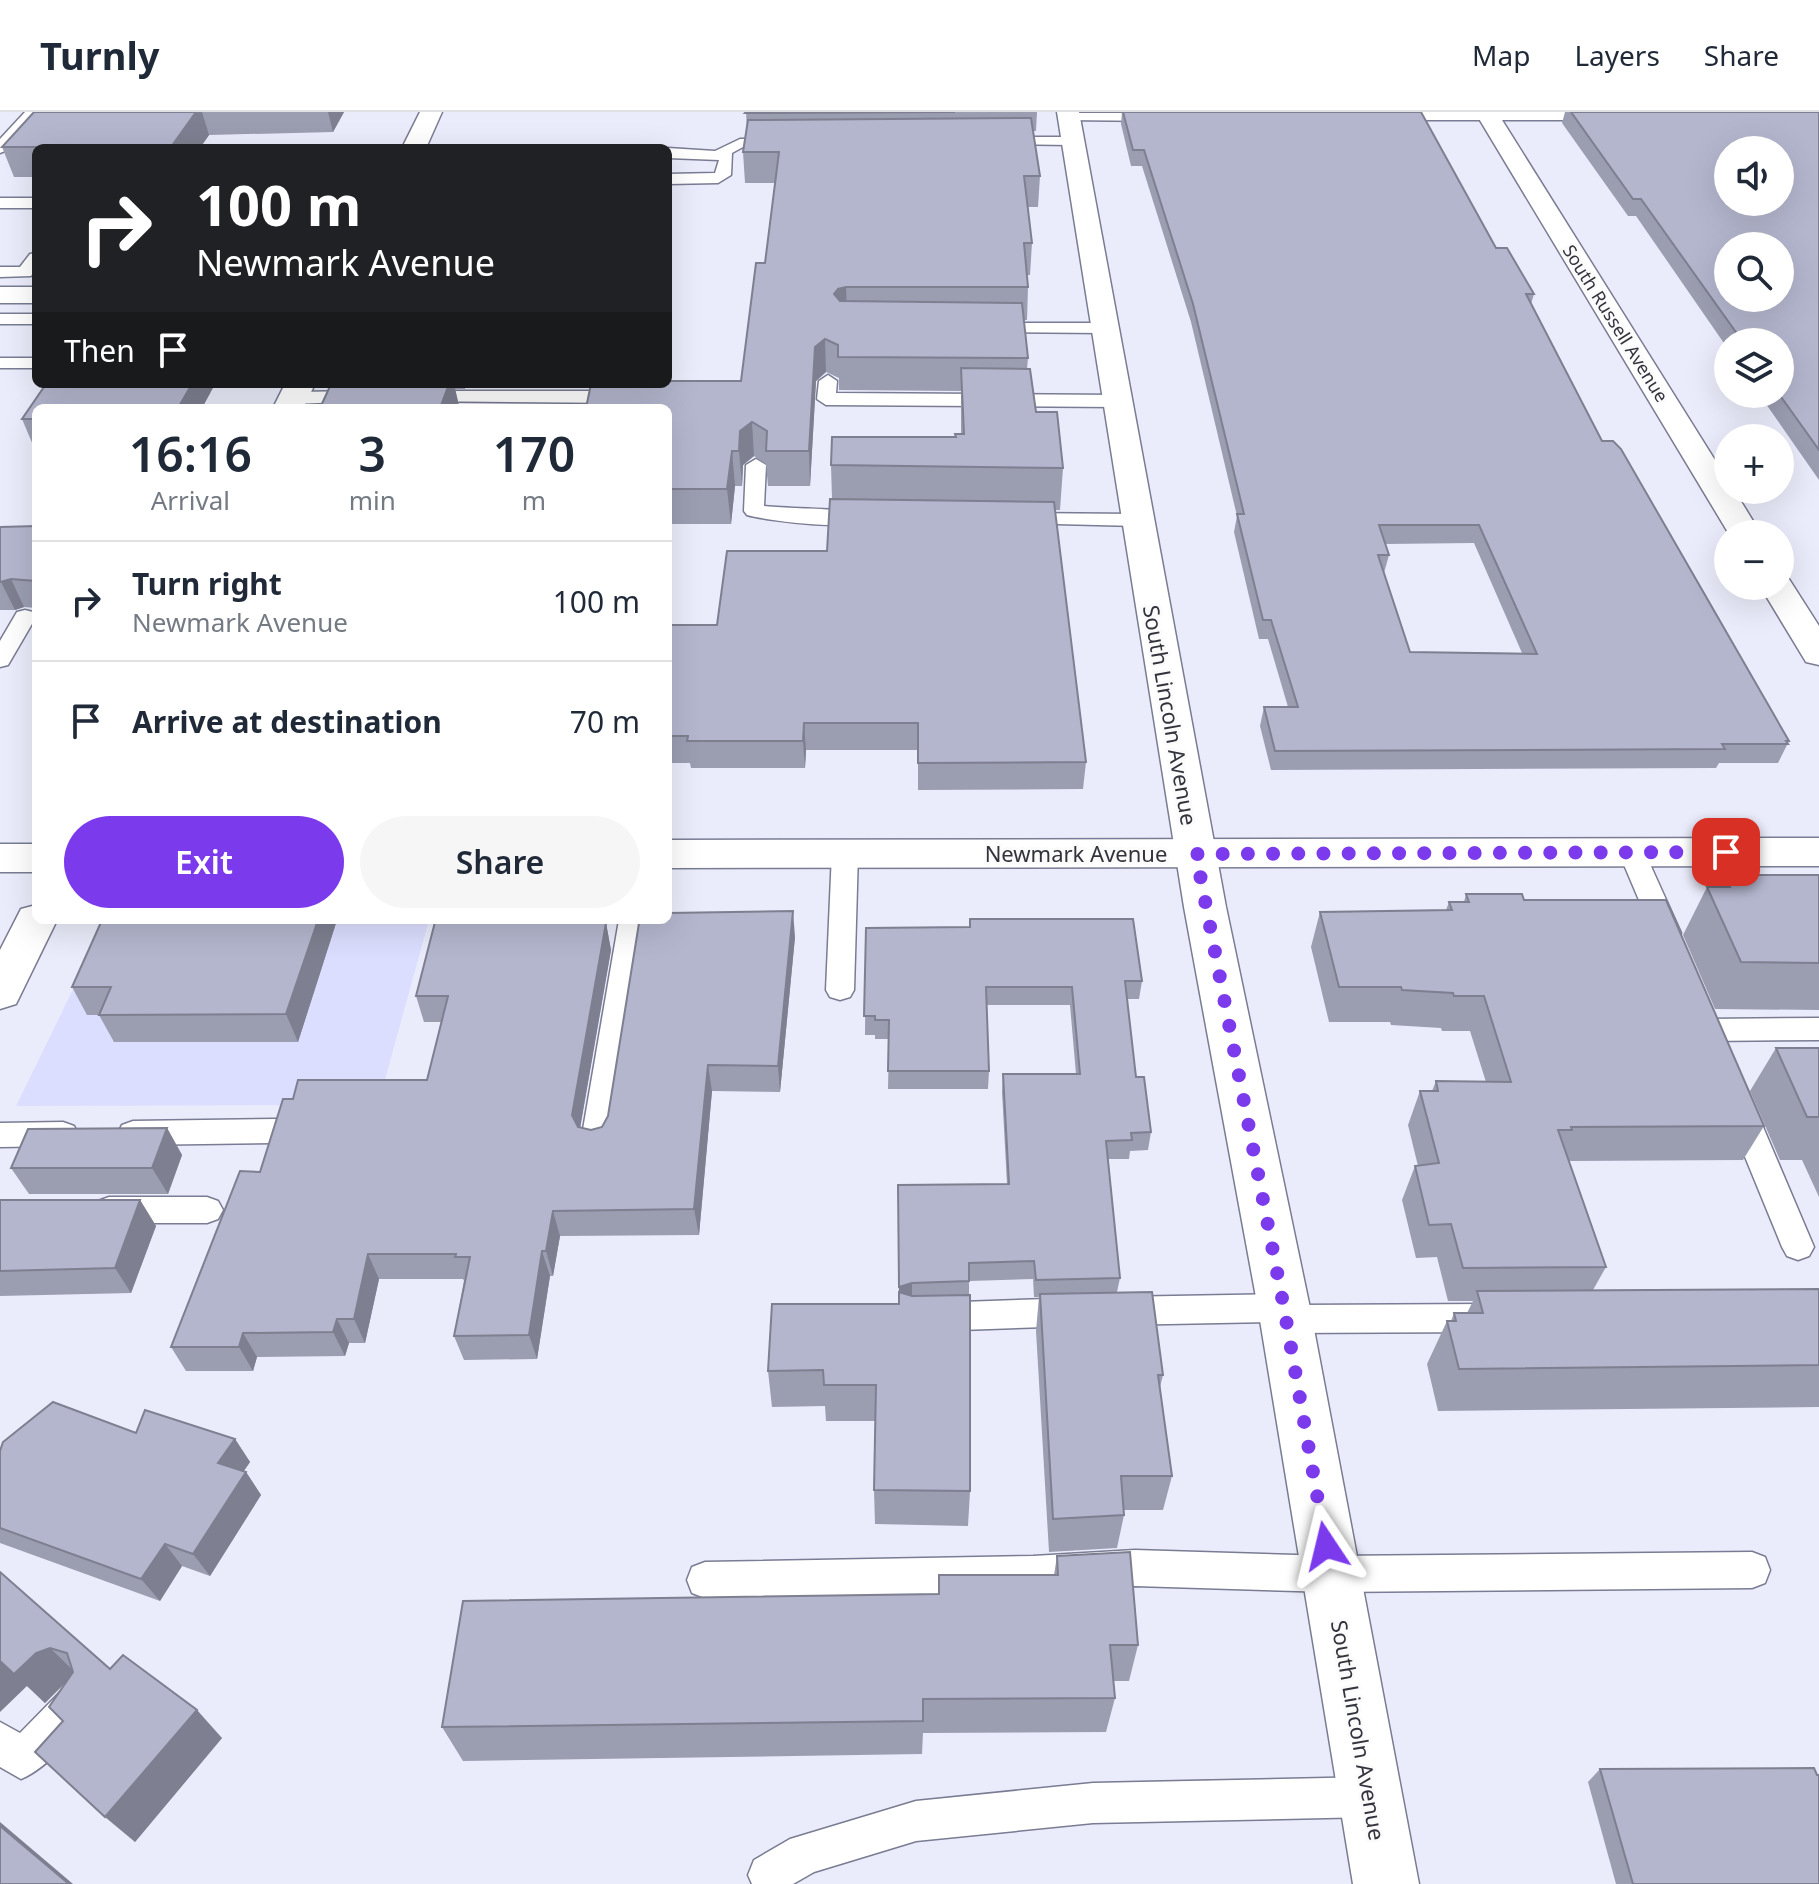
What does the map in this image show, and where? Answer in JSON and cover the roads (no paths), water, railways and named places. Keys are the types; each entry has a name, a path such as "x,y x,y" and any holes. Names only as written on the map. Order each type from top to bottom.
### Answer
{"street":[{"path":"416,144 431,112"},
{"name":"South Russell Avenue","path":"1487,114 1736,520"},
{"name":"South Lincoln Avenue","path":"1070,123 1196,854 1285,1314 1386,1884"},
{"path":"0,295 32,295"},
{"path":"1786,600 1819,654"},
{"name":"Newmark Avenue","path":"672,854 1819,852"},
{"path":"0,858 32,858"},
{"path":"0,993 34,924"}],"lane":[{"path":"0,148 33,112"},
{"path":"1374,116 1615,116"},
{"path":"977,142 1070,123 1172,117"},
{"path":"721,153 740,143 804,142"},
{"path":"672,153 721,153 727,156 723,175 718,178 672,179"},
{"path":"3,206 32,203"},
{"path":"0,272 25,272 32,263"},
{"path":"0,319 32,319"},
{"path":"973,328 1103,328"},
{"path":"0,385 8,363 32,363"},
{"path":"828,381 826,399 1117,401"},
{"path":"294,397 643,397"},
{"path":"756,465 754,511 794,517 889,517"},
{"path":"1000,518 1137,520"},
{"path":"0,660 25,617"},
{"path":"840,990 845,853"},
{"path":"1632,853 1676,956"},
{"path":"596,1141 631,924"},
{"path":"1695,1000 1719,1059"},
{"path":"1707,1030 1819,1029"},
{"path":"1732,1088 1798,1247"},
{"path":"0,1135 275,1131"},
{"path":"84,1210 207,1210"},
{"path":"912,1317 1285,1314 1521,1317"},
{"path":"705,1580 1033,1574 1135,1568 1331,1574 1752,1570"},
{"path":"0,1742 21,1759 81,1699"},
{"path":"769,1875 805,1854 916,1821 1093,1803 1371,1797"}]}
